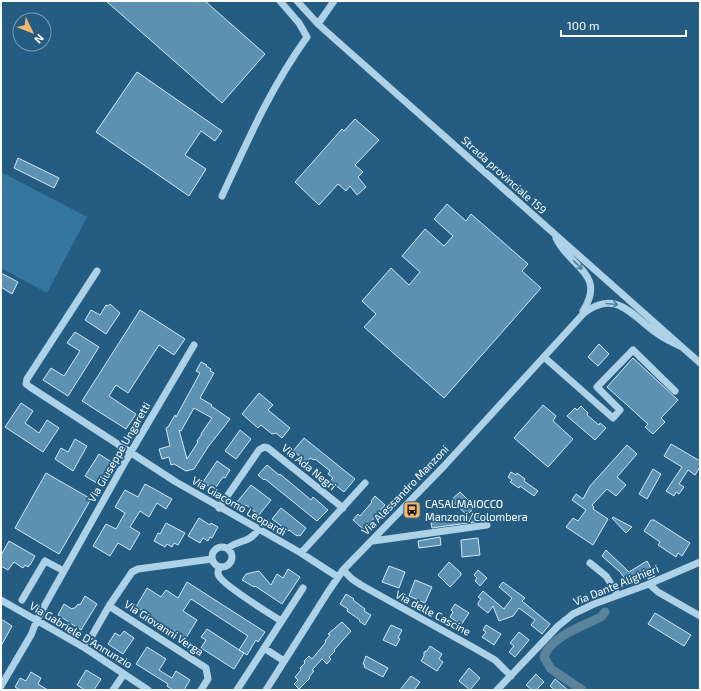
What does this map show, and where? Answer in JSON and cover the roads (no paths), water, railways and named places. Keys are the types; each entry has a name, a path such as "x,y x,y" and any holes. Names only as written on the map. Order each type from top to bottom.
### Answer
{"street":[{"path":"222,196 256,120 289,63 307,37 299,23 280,1"},
{"name":"Strada provinciale 159","path":"297,1 318,24 700,363"},
{"path":"318,24 334,1"},
{"path":"554,234 562,249 583,270 590,283 589,300 578,319"},
{"name":"Via Giacomo Leopardi","path":"97,271 27,379 26,384 176,482 219,508 301,553 338,577"},
{"path":"578,319 589,309 600,304 622,306 631,311 658,334 682,347"},
{"name":"Via Alessandro Manzoni","path":"266,690 343,570 373,541 445,465 578,319"},
{"name":"Via Giuseppe Ungaretti","path":"1,686 31,635 37,620 64,571 194,345"},
{"path":"544,357 613,418 620,410 597,387 633,350 675,391"},
{"name":"Via Ada Negri","path":"219,508 259,450 264,447 268,448 343,508"},
{"path":"301,553 365,483"},
{"path":"373,541 487,525"},
{"path":"228,548 234,543 251,539 258,530"},
{"path":"223,546 228,548 232,552 230,563 225,567 220,567 214,564 212,554 214,550 223,546"},
{"path":"85,648 109,606 132,572 138,569 212,559"},
{"path":"22,600 45,561 64,571"},
{"name":"Via Dante Alighieri","path":"497,690 558,626 573,614 700,562"},
{"path":"590,563 606,576 618,595"},
{"path":"220,567 218,576 227,584 281,621"},
{"name":"Via delle Cascine","path":"343,570 361,585 495,660 511,676"},
{"path":"649,584 658,592 700,616"},
{"path":"237,690 303,588"},
{"name":"Via Gabriele D'Annunzio","path":"1,600 85,648 148,690"},
{"name":"Via Giovanni Verga","path":"109,606 206,668 208,679 201,690"},
{"path":"264,648 284,661"},
{"path":"113,690 124,674"}],"waterway":[{"path":"582,690 551,669 544,657 547,650 560,638 601,617 605,612"}],"place":[{"name":"CASALMAIOCCO Manzoni/Colombera","path":"412,510"}]}
